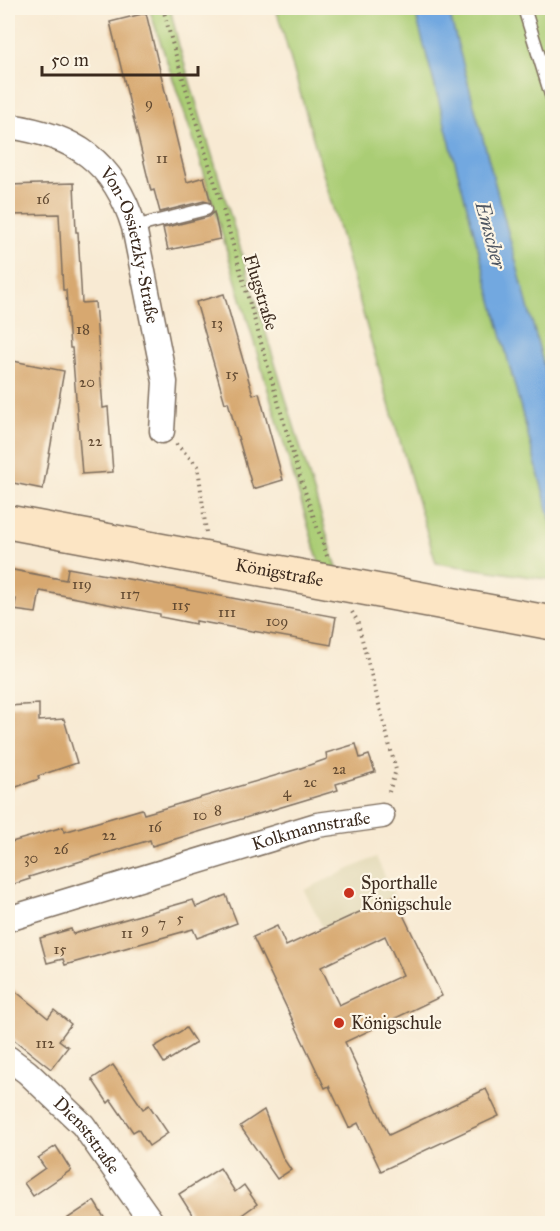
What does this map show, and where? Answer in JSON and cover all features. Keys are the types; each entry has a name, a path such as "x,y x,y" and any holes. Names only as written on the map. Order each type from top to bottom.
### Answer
{"main road":[{"name":"Königstraße","path":"8,522 540,621"}],"street":[{"name":"Von-Ossietzky-Straße","path":"8,126 52,135 70,143 89,156 117,188 134,227 165,382 162,431"},
{"name":"Kolkmannstraße","path":"8,919 317,825 382,816"},
{"name":"Dienststraße","path":"8,1058 27,1072 83,1125 153,1224"}],"lane":[{"path":"524,8 552,98"},
{"path":"134,227 206,209"}],"path":[{"name":"Flugstraße","path":"163,8 297,468 338,582"},
{"path":"162,431 198,466 209,560"},
{"name":"Kolkmannstraße","path":"338,582 357,620 396,770 382,816"}],"shaded area":[{"name":"Sporthalle Königschule","path":"376,857 394,896 323,928 304,890"}],"green space":[{"path":"149,8 170,8 179,46 340,578 323,576 199,156"},
{"path":"276,8 552,8 552,580 436,563"}],"water":[{"name":"Emscher","path":"414,8 448,8 552,396 552,525"}],"building":[{"path":"146,13 187,182 204,177 211,203 204,201 160,212 154,190 151,191 110,22"},
{"path":"74,183 82,303 95,302 103,408 108,407 113,472 82,474 72,348 70,348 66,290 63,290 59,214 8,215 8,185"},
{"path":"214,212 220,239 168,250 163,228 208,217"},
{"path":"224,294 253,395 259,393 283,480 253,489 196,302"},
{"path":"8,360 64,371 43,489 8,482"},
{"path":"68,568 336,617 331,645 196,621 196,624 160,617 160,614 40,591 36,613 14,610 16,599 8,597 8,569 66,580"},
{"path":"39,704 39,721 64,719 77,763 38,776 39,779 8,790 8,706"},
{"path":"356,744 360,758 369,755 375,772 336,784 338,790 152,846 150,840 29,877 30,879 8,886 8,843 63,827 64,832 142,809 144,814 298,769 327,759 326,753"},
{"path":"226,895 237,923 197,938 193,929 65,965 63,959 47,963 40,938 71,929 73,934 193,900 196,907"},
{"name":"Königschule","path":"394,896 442,996 345,1042 389,1135 486,1089 499,1116 381,1171 358,1123 349,1128 329,1086 325,1088 253,937 277,926 286,946","holes":["385,936 403,975 339,1005 321,967"]},
{"path":"8,985 48,1018 54,1010 71,1024 59,1040 68,1047 51,1069 8,1035"},
{"path":"186,1028 196,1043 164,1063 154,1047"},
{"path":"113,1065 143,1109 149,1105 168,1133 149,1146 138,1129 133,1132 111,1100 108,1103 92,1079"},
{"path":"264,1110 283,1158 291,1170 277,1179 240,1126"},
{"path":"56,1146 71,1170 33,1196 24,1183 45,1168 38,1158"},
{"path":"220,1168 235,1192 244,1185 257,1204 229,1224 198,1224 179,1194"},
{"path":"94,1201 108,1224 59,1224"}],"place":[{"name":"Sporthalle Königschule","path":"349,893"},
{"name":"Königschule","path":"339,1023"}]}
